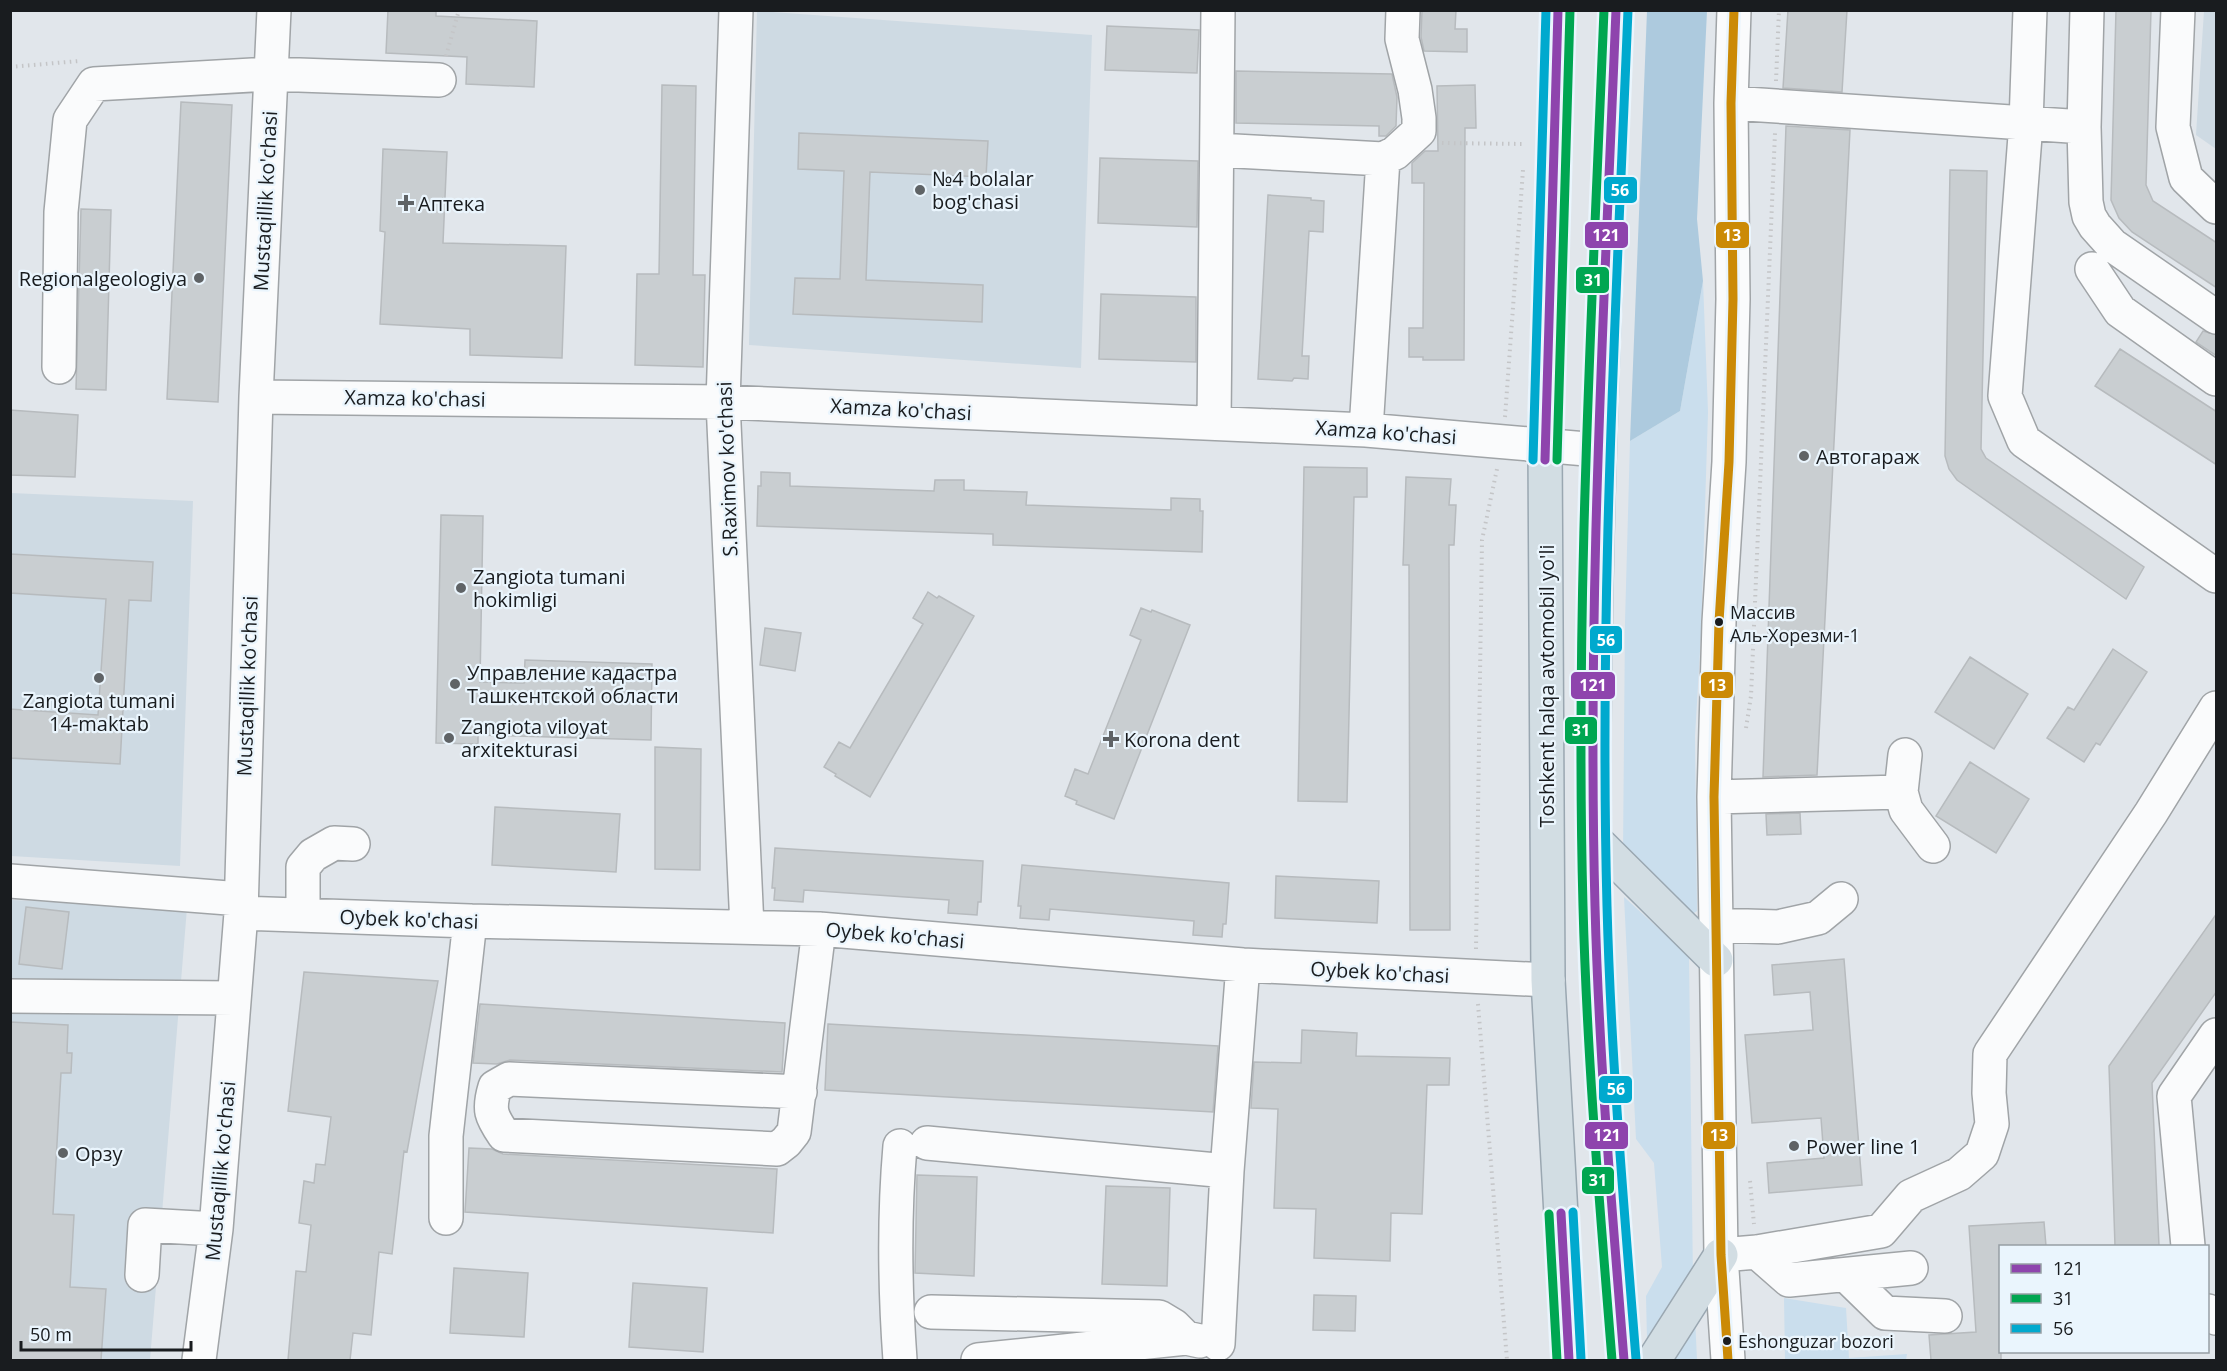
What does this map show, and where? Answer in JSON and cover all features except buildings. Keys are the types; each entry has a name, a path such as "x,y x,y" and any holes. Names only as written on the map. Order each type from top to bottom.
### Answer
{"highway":[{"name":"Toshkent halqa avtomobil yo'li","path":"1558,10 1545,444 1548,980 1569,1360"},
{"path":"1616,10 1598,450 1594,839 1600,1023 1624,1360"},
{"path":"1594,839 1716,960"},
{"path":"1654,1360 1721,1255"}],"street":[{"name":"Mustaqillik ko'chasi","path":"199,1360 216,1229 241,906 256,396 274,10"},
{"name":"S.Raximov ko'chasi","path":"736,10 723,402 747,927"},
{"path":"1214,423 1218,10"},
{"path":"1366,430 1396,151 1419,130 1415,90 1402,39 1403,10"},
{"path":"1728,1360 1721,1255 1714,796 1719,622 1730,450 1733,299 1731,103 1734,10"},
{"path":"2030,10 2026,123 2006,396 2024,441 2217,576"},
{"path":"2087,10 2084,127 2086,202 2089,216 2112,245 2217,317"},
{"path":"2178,10 2173,127 2186,178 2217,207"},
{"path":"59,367 61,212 70,120 94,84 271,74 439,80"},
{"path":"1731,103 2084,127"},
{"path":"1217,150 1396,151"},
{"path":"2092,269 2120,311 2217,379"},
{"name":"Xamza ko'chasi","path":"256,396 723,402 1366,430 1503,440 1598,450"},
{"path":"1721,1255 1757,1252 1881,1231 1911,1196 1959,1174 1982,1154 1992,1124 1989,1093 1990,1054 2151,813 2217,708"},
{"path":"1905,755 1901,792 1906,810 1933,846"},
{"path":"1714,796 1901,792"},
{"path":"303,915 303,867 313,855 334,843 353,844"},
{"name":"Oybek ko'chasi","path":"10,881 303,915 819,929 1243,965 1548,980"},
{"path":"1716,925 1778,927 1818,918 1841,898"},
{"path":"446,1218 446,1136 470,921"},
{"path":"800,1092 509,1079 495,1087 490,1104 493,1119 504,1135 777,1149 794,1132 800,1092 819,929"},
{"path":"931,1311 1159,1317 1174,1326 1186,1338 1221,1352 1227,1172 1243,965"},
{"path":"10,996 234,998"},
{"path":"2188,1245 2174,1096 2217,1035"},
{"path":"900,1360 897,1181 913,1145 1227,1172"},
{"path":"142,1275 145,1225 216,1229"},
{"path":"1757,1252 1789,1280 1911,1268"},
{"path":"1846,1275 1885,1313 1945,1316"},
{"path":"978,1360 1186,1338"}],"path":[{"path":"439,80 459,10"},
{"path":"1746,729 1752,672 1779,10"},
{"path":"1396,151 1525,144 1526,133"},
{"path":"1507,1360 1476,976 1482,540 1503,440 1523,168"},
{"path":"1749,1173 1757,1252"}],"shaded area":[{"name":"№4 bolalar bog'chasi","path":"757,11 1092,35 1081,368 749,345"},
{"path":"1647,11 1707,11 1697,219 1703,281 1680,411 1630,441"},
{"path":"2204,11 2216,11 2216,149 2196,135"},
{"path":"1703,281 1708,412 1701,634 1695,736 1697,911 1687,918 1623,853 1625,622 1630,441 1680,411"},
{"name":"Zangiota tumani 14-maktab","path":"11,493 193,501 180,866 11,856"},
{"path":"1624,897 1689,956 1693,1281 1647,1340 1646,1296 1662,1267 1654,1163 1636,1139"},
{"path":"11,900 187,908 150,1360 11,1360"},
{"path":"1784,1298 1846,1308 1849,1358 1907,1354 1906,1360 1785,1360"},
{"path":"1695,1317 1697,1360 1669,1360"}],"transit line":[{"name":"56","path":"1533,460 1546,10"},
{"name":"121","path":"1545,460 1558,10"},
{"name":"31","path":"1557,460 1570,10"},
{"name":"31","path":"1604,10 1586,458 1581,794 1583,906 1594,1133 1612,1360"},
{"name":"121","path":"1616,10 1598,458 1593,794 1595,906 1606,1133 1624,1360"},
{"name":"56","path":"1628,10 1610,458 1605,794 1607,906 1618,1132 1636,1359"},
{"name":"13","path":"1728,1360 1721,1255 1714,797 1719,622 1729,462 1733,299 1731,103 1734,10"},
{"name":"56","path":"1573,1212 1581,1359"},
{"name":"121","path":"1561,1213 1569,1360"},
{"name":"31","path":"1549,1214 1557,1360"}],"place":[{"name":"№4 bolalar bog'chasi","path":"920,190"},
{"name":"Аптека","path":"406,203"},
{"name":"Regionalgeologiya","path":"199,278"},
{"name":"Автогараж","path":"1804,456"},
{"name":"Zangiota tumani hokimligi","path":"461,588"},
{"name":"Массив Аль-Хорезми-1","path":"1719,622"},
{"name":"Zangiota tumani 14-maktab","path":"99,678"},
{"name":"Управление кадастра Ташкентской области","path":"455,684"},
{"name":"Zangiota viloyat arxitekturasi","path":"449,738"},
{"name":"Korona dent","path":"1111,739"},
{"name":"Power line 1","path":"1794,1146"},
{"name":"Орзу","path":"63,1153"},
{"name":"Eshonguzar bozori","path":"1727,1341"}]}
